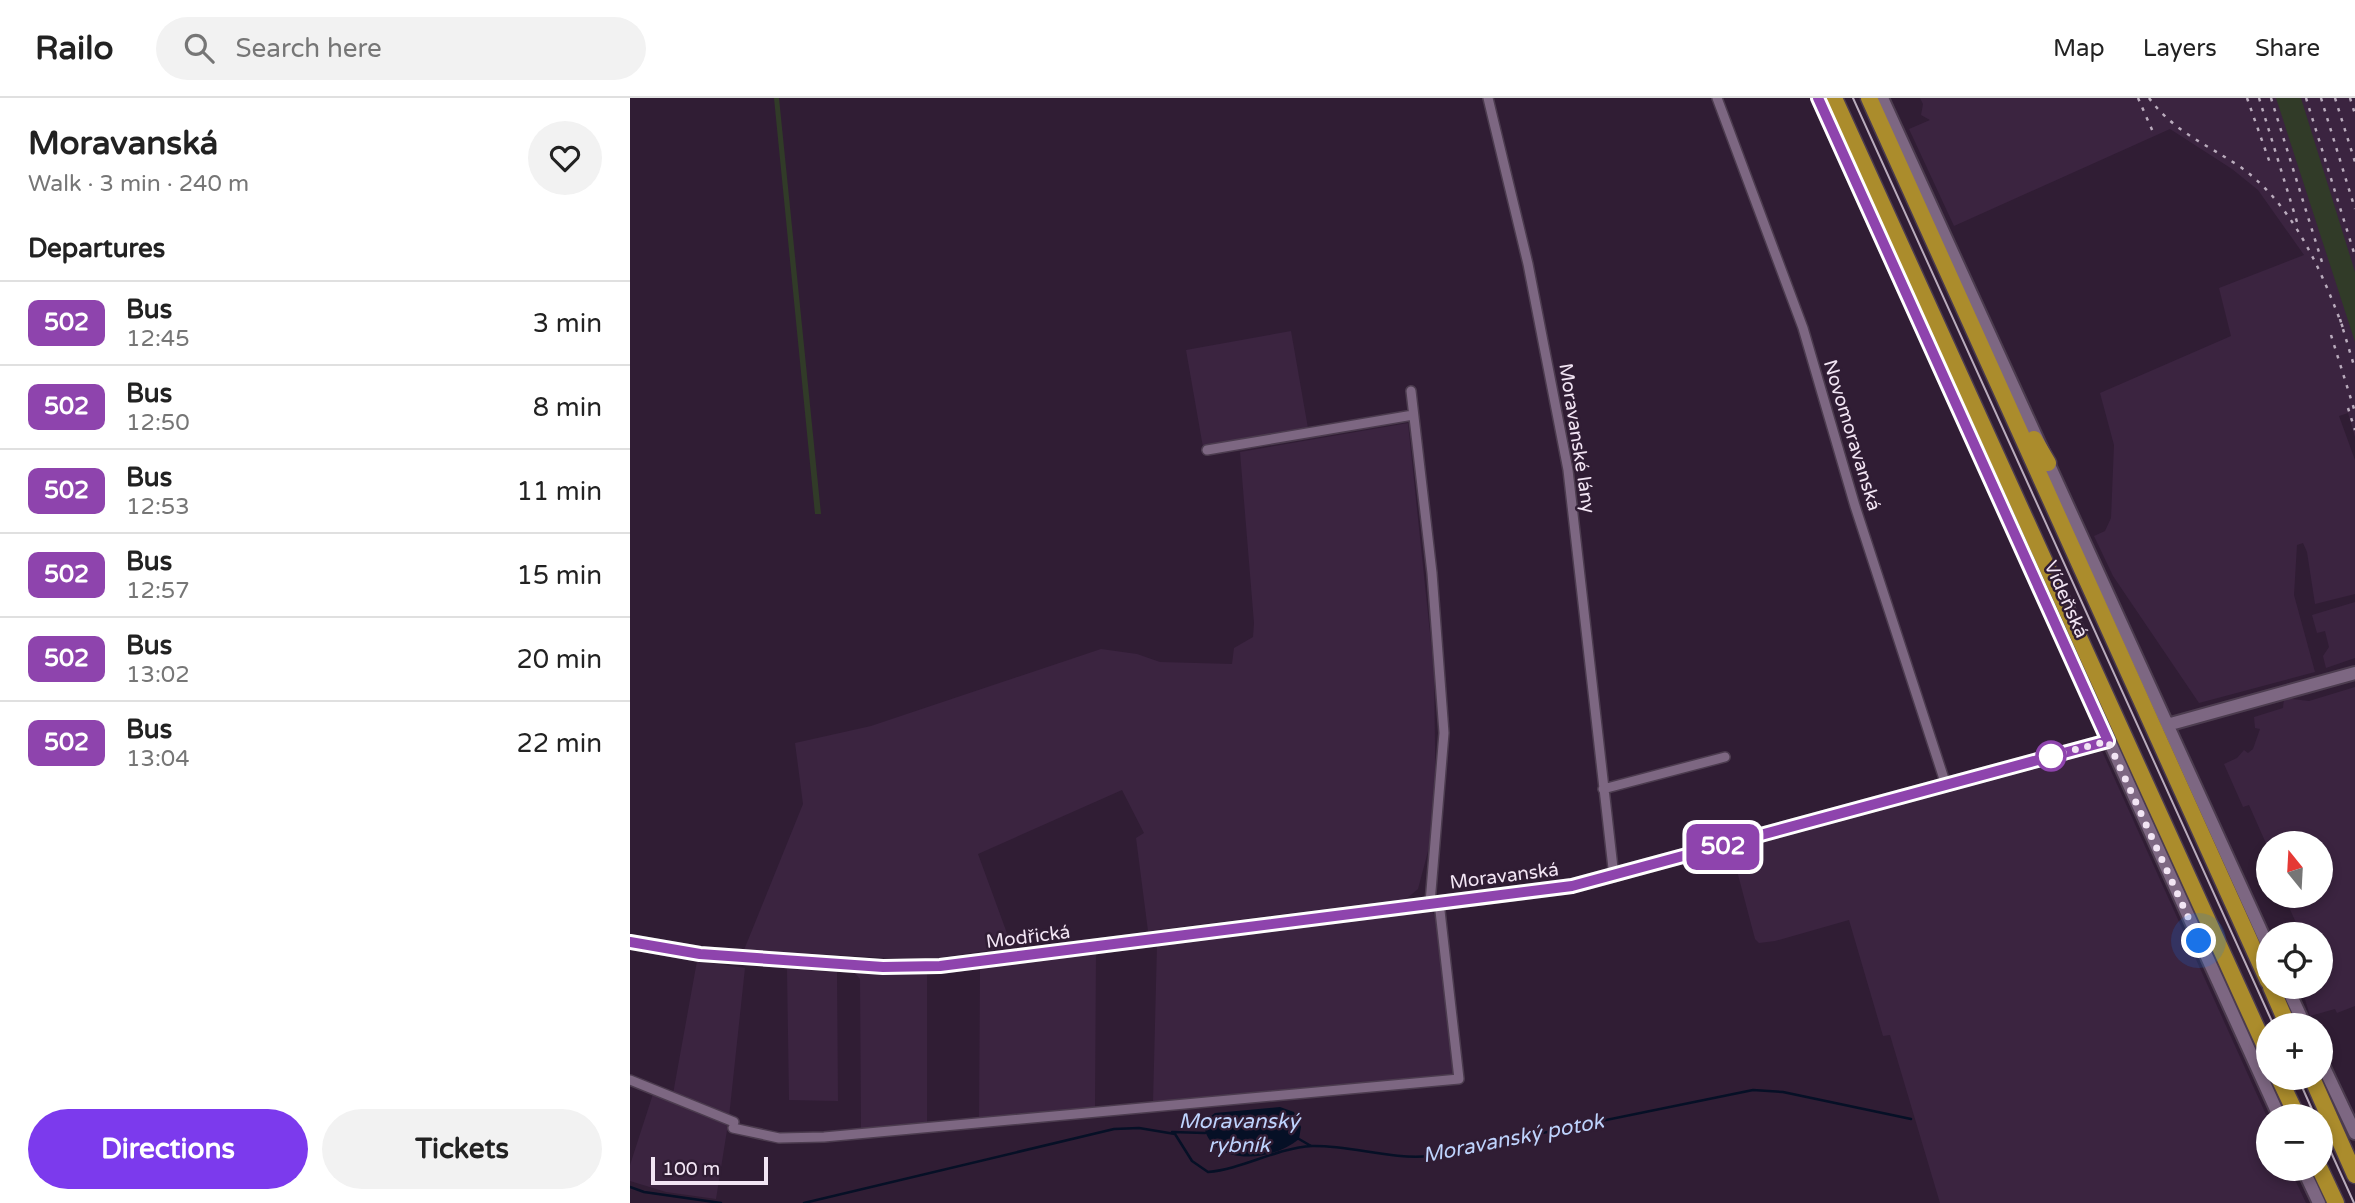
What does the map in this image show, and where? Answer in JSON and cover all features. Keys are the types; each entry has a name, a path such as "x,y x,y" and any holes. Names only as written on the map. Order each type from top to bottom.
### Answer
{"highway":[{"name":"Vídeňská","path":"1834,98 2256,1028"},
{"name":"Vídeňská","path":"1869,98 2256,954"},
{"path":"1969,316 2048,463"},
{"path":"2317,1090 2355,1175"},
{"path":"2326,1181 2336,1203"}],"street":[{"name":"Moravanské lány","path":"1488,98 1528,264 1568,470 1614,877"},
{"name":"Novomoravanská","path":"1717,98 1803,328 1855,506 1946,785"},
{"name":"Vídeňská","path":"1818,98 2274,1104"},
{"name":"Vídeňská","path":"1882,98 2257,922"},
{"path":"630,1080 733,1125 779,1138 824,1137 1459,1079 1435,902 1444,733 1432,573 1411,391"},
{"path":"1207,450 1413,415"},
{"path":"2167,725 2355,673"},
{"name":"Moravanská","path":"1435,902 1572,886 1614,877 2108,741"},
{"path":"1603,789 1725,757"},
{"name":"Modřická","path":"630,942 700,954 883,967 940,966 1435,902"},
{"path":"2333,1086 2355,1133"},
{"path":"2309,1181 2319,1203"}],"shaded area":[{"path":"1920,98 2355,98 2355,437 2348,413 2339,416 2355,460 2355,594 2315,604 2307,552 2303,543 2297,545 2294,595 2315,672 2199,703 2113,576 2094,536 2105,531 2111,518 2114,445 2100,393 2231,336 2219,288 2304,255 2258,190 2232,169 2170,129 1954,226 1909,129 1930,120 1921,115 1923,104"},
{"path":"1291,331 1309,434 1204,453 1186,350"},
{"path":"1408,423 1434,671 1436,821 1418,889 1406,899 1148,931 1136,838 1144,833 1122,790 978,854 1012,947 924,960 744,950 803,804 795,743 871,726 1101,649 1137,654 1160,662 1232,664 1234,648 1253,637 1254,623 1240,452"},
{"path":"2355,602 2355,658 2326,668 2323,656 2329,647 2325,631 2317,633 2312,615"},
{"path":"2355,687 2355,1006 2337,1013 2335,1009 2309,1013 2305,999 2333,999 2333,922 2296,922 2289,908 2333,908 2333,831 2260,831 2249,805 2243,807 2224,764 2237,758 2244,750 2248,753 2253,749 2260,729 2255,728 2254,717 2283,708 2284,698 2309,701"},
{"path":"2102,751 2261,1104 2256,1104 2256,1181 2296,1181 2306,1203 1940,1203 1890,1035 1883,1036 1849,920 1759,943 1755,939 1736,867 1732,868 1727,851"},
{"path":"1430,910 1438,918 1455,1073 1451,1076 1153,1103 1157,945"},
{"path":"1096,952 1095,1108 979,1119 980,969"},
{"path":"697,961 745,968 729,1117 673,1094"},
{"path":"787,969 837,972 838,1101 789,1100"},
{"path":"854,972 927,974 927,1125 861,1129 860,979"},
{"path":"653,1094 728,1124 716,1199 666,1192 630,1181 630,1165"}],"green space":[{"path":"774,98 779,98 821,514 815,514"},
{"path":"2276,98 2301,98 2355,272 2355,342"}],"water":[{"name":"Moravanský rybník","path":"1280,1107 1294,1112 1301,1127 1299,1139 1273,1153 1258,1156 1229,1154 1217,1147 1208,1137 1203,1122 1215,1113"}],"waterway":[{"name":"Moravanský potok","path":"804,1203 1114,1129 1139,1128 1175,1134 1192,1161 1208,1172 1234,1167 1285,1150 1312,1146 1400,1156 1430,1156 1753,1090 1783,1092 1911,1119"},
{"path":"1172,1132 1205,1133"},
{"path":"1299,1139 1311,1146"},
{"name":"Moravanský potok","path":"630,1187 644,1192 721,1203"}],"tram line":[{"path":"1853,98 2268,1013"},
{"path":"2303,1090 2310,1104"},
{"path":"2333,1157 2354,1203"}],"railway":[{"path":"2138,98 2153,132"},
{"path":"2149,98 2179,128 2239,166 2275,199 2303,239 2343,328"},
{"path":"2247,98 2271,166"},
{"path":"2259,98 2297,222"},
{"path":"2271,98 2322,262"},
{"path":"2306,98 2355,256"},
{"path":"2321,98 2355,209"},
{"path":"2335,98 2355,162"},
{"path":"2350,98 2355,114"},
{"path":"2340,319 2355,369"},
{"path":"2331,335 2355,412"},
{"path":"2348,408 2355,430"}],"bus line":[{"name":"502","path":"630,942 700,954 883,967 940,966 1572,886 1614,877 2108,741 1818,98"}],"route":[{"path":"2051,756 2108,741 2199,941"}]}
